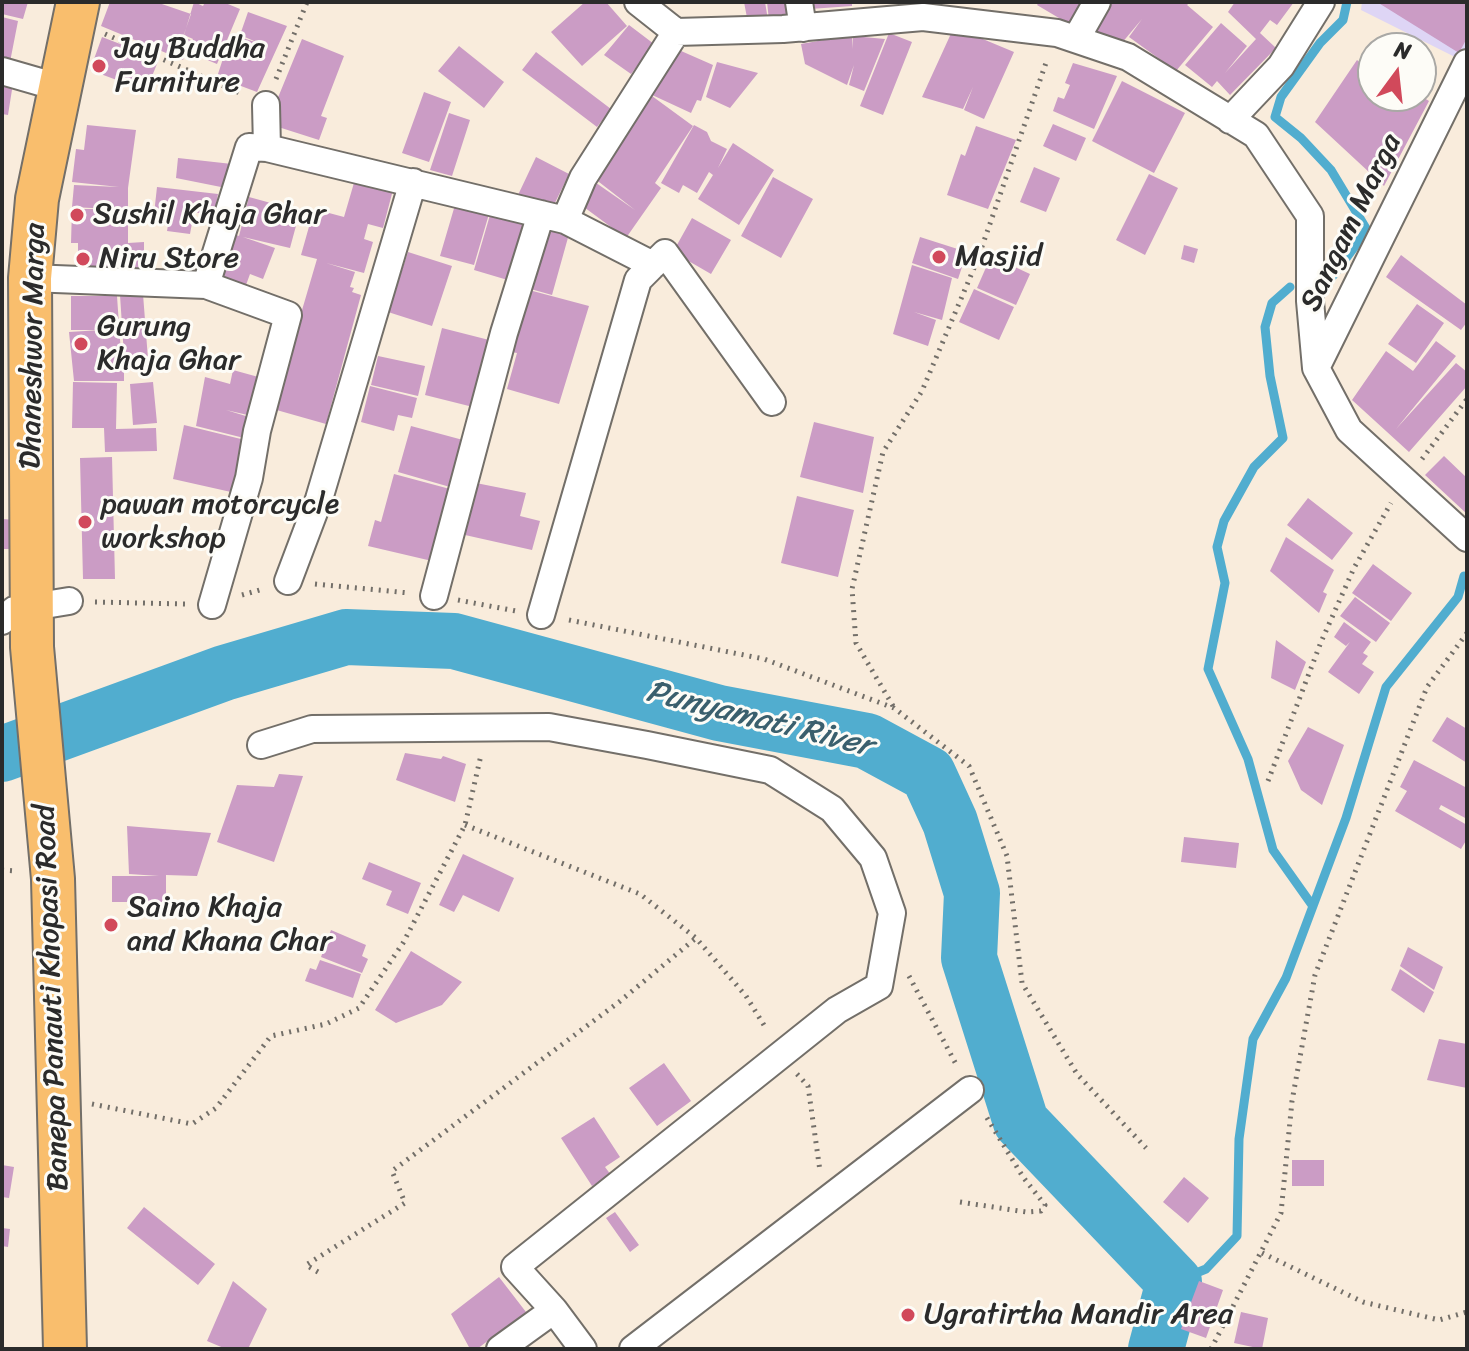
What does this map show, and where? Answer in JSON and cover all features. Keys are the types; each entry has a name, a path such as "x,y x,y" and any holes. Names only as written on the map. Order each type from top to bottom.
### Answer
{"main road":[{"name":"Dhaneshwor Marga","path":"34,619 30,278 37,199 76,12"},
{"name":"Banepa Panauti Khopasi Road","path":"34,619 46,817 53,879 56,1096 65,1349"}],"street":[{"path":"638,2 676,32 801,15 902,11 923,17 1004,24 1066,36 1128,57 1256,135 1310,216 1310,301 1316,368 1349,430 1467,538"},
{"path":"1066,36 1097,2"},
{"path":"1230,120 1281,66 1321,2"},
{"path":"434,596 504,333 553,217 583,178 676,32"},
{"name":"Sangam Marga","path":"1316,368 1467,63"},
{"path":"2,71 61,88"},
{"path":"266,105 267,148"},
{"path":"206,285 249,147 267,148 553,217 653,265"},
{"path":"288,581 319,499 413,182"},
{"path":"541,615 638,280 665,253 772,402"},
{"path":"30,278 206,285 288,315 249,478 212,605"},
{"path":"261,745 312,729 487,730 549,727 770,770 832,809 873,858 892,913 890,940 879,986 837,1010 515,1267 554,1310 583,1349"},
{"path":"633,1349 970,1090"},
{"path":"500,1349 554,1310"}],"path":[{"path":"76,12 266,105 307,2"},
{"path":"894,708 856,643 852,589 883,452 922,391 1066,36"},
{"path":"1268,781 1321,642 1354,568 1404,481 1467,399"},
{"path":"1211,1349 1281,1213 1292,1101 1315,975 1427,687 1467,633"},
{"path":"56,1096 192,1124 216,1108 271,1036 326,1024 359,1008 403,943 465,825 487,730"},
{"path":"465,825 640,894 696,938 746,996 781,1054 808,1086 825,1203"},
{"path":"318,1272 306,1265 405,1203 392,1171 619,1002 696,938"},
{"path":"1262,1253 1363,1302 1439,1320 1467,1312"}],"shaded area":[{"path":"1362,2 1467,2 1467,63 1437,48 1437,32 1405,32 1361,10"}],"building":[{"path":"2,2 28,2 23,19 2,14"},
{"path":"110,2 156,2 191,14 183,37 191,40 183,60 101,26"},
{"path":"194,2 203,6 205,2 223,2 240,9 217,64 188,52 193,39 184,35"},
{"path":"585,2 606,2 627,26 582,66 551,32"},
{"path":"744,2 765,2 768,20 748,23"},
{"path":"767,2 793,2 795,15 769,20"},
{"path":"810,2 852,2 852,6 810,9"},
{"path":"1039,2 1082,2 1069,24 1037,5"},
{"path":"1109,2 1190,2 1187,5 1213,27 1176,71 1129,37 1142,19 1121,44 1089,31"},
{"path":"1235,2 1294,2 1277,25 1270,20 1260,33 1276,48 1230,95 1217,81 1212,87 1185,65 1221,23 1247,46 1225,73 1256,39 1228,12"},
{"path":"1377,2 1467,2 1467,38 1459,53 1437,39 1437,32 1425,32"},
{"path":"248,12 287,26 257,92 217,77 231,34 261,44 240,35"},
{"path":"2,17 18,21 10,62 2,60"},
{"path":"629,25 654,44 631,74 604,55"},
{"path":"954,27 1014,52 984,119 964,110 973,87 963,109 922,97"},
{"path":"889,33 912,42 883,115 860,106"},
{"path":"852,35 853,49 853,36 885,39 864,91 849,85 854,65 847,85 805,64 801,44"},
{"path":"102,37 159,59 146,91 90,70"},
{"path":"302,39 344,56 321,116 327,118 319,140 272,125 277,100"},
{"path":"459,46 504,82 484,108 438,71"},
{"path":"672,47 713,65 701,101 697,100 691,113 650,94"},
{"path":"536,52 611,109 597,127 522,70"},
{"path":"1357,60 1357,112 1423,112 1384,186 1315,122"},
{"path":"717,62 758,73 730,108 706,97"},
{"path":"1073,63 1117,76 1094,129 1053,111 1058,97 1064,99 1070,85 1065,83"},
{"path":"2,75 14,77 8,115 2,114"},
{"path":"1122,81 1185,113 1154,173 1092,141"},
{"path":"424,92 451,102 429,162 402,153"},
{"path":"652,96 693,126 655,183 661,188 626,238 577,202 589,178 635,210 590,175"},
{"path":"449,113 470,120 452,176 430,170"},
{"path":"1053,124 1086,138 1076,161 1043,146"},
{"path":"87,125 136,130 128,188 128,243 144,242 144,261 138,261 139,269 78,274 78,243 71,243 72,209 111,209 72,207 74,185 119,187 72,182 76,149 84,150"},
{"path":"694,125 707,132 711,141 727,149 718,168 733,143 774,170 739,225 698,199 713,175 709,172 697,193 683,185 679,193 661,183"},
{"path":"976,126 1016,140 988,209 947,195 961,154 965,156"},
{"path":"536,157 569,174 551,211 518,195"},
{"path":"178,158 232,164 226,188 176,178"},
{"path":"1034,167 1060,178 1046,212 1020,202"},
{"path":"1149,174 1178,188 1145,255 1116,240"},
{"path":"356,176 394,186 383,228 368,224 364,239 373,242 364,273 326,263 355,272 350,287 354,288 352,292 361,295 326,424 273,409 317,259 301,255 314,209 344,217"},
{"path":"773,177 813,199 781,258 741,236"},
{"path":"157,187 218,194 214,216 194,212 190,234 167,231 168,225 153,223"},
{"path":"249,197 300,211 290,248 243,237 275,248 263,279 250,274 246,285 217,274 231,233 239,236"},
{"path":"455,205 489,214 474,265 440,256"},
{"path":"490,215 528,226 511,281 474,270"},
{"path":"692,218 731,240 711,274 673,252"},
{"path":"545,227 569,234 552,295 527,288"},
{"name":"Masjid","path":"920,237 967,252 958,279 912,263"},
{"path":"1184,245 1198,249 1194,263 1181,259"},
{"path":"408,252 452,266 432,326 388,312"},
{"path":"1401,255 1467,305 1467,322 1461,330 1386,277"},
{"path":"991,256 1030,274 1016,305 977,288"},
{"path":"912,265 952,278 942,320 914,312 936,320 928,346 893,334"},
{"path":"974,289 1014,307 999,340 959,322"},
{"path":"529,290 589,306 559,404 507,389 517,353 512,352"},
{"path":"143,294 148,359 124,360 124,381 74,381 69,332 101,330 71,330 71,296 117,296 121,354 105,356 124,356 120,295"},
{"path":"1417,304 1444,323 1416,363 1388,344"},
{"path":"442,328 497,342 481,409 425,395"},
{"path":"1436,341 1456,356 1396,429 1456,363 1467,372 1467,386 1409,452 1352,400 1386,351 1413,371"},
{"path":"378,356 425,366 418,396 371,385"},
{"path":"233,370 262,378 252,416 226,410 249,417 244,438 196,426 205,377 230,384"},
{"path":"73,382 117,383 116,429 156,428 157,451 105,452 104,428 72,428"},
{"path":"153,382 157,423 133,425 130,384"},
{"path":"370,386 417,398 412,418 398,415 394,431 361,422"},
{"path":"814,422 874,437 863,493 800,477"},
{"path":"184,425 245,440 231,492 173,479"},
{"path":"411,426 463,440 450,487 398,472"},
{"path":"1444,456 1467,478 1467,514 1425,475"},
{"path":"112,457 115,579 83,579 80,458"},
{"path":"394,474 450,489 432,561 368,546 375,520 381,522"},
{"path":"476,483 526,493 520,516 540,521 532,550 465,535"},
{"path":"797,496 854,510 838,577 781,563"},
{"path":"1308,498 1353,533 1332,560 1287,525"},
{"path":"2,519 18,520 16,549 2,549"},
{"path":"1286,537 1334,570 1323,592 1327,594 1319,613 1270,571"},
{"path":"1373,564 1412,593 1391,621 1352,593"},
{"path":"1355,597 1390,623 1376,642 1340,616"},
{"path":"1344,622 1371,642 1363,653 1368,656 1362,664 1374,672 1359,694 1328,672 1350,642 1346,646 1334,637"},
{"path":"1276,640 1306,662 1295,690 1271,678"},
{"path":"1447,717 1467,729 1467,763 1432,741"},
{"path":"1308,727 1344,745 1322,805 1301,790 1288,761"},
{"path":"405,753 441,759 443,756 466,764 455,802 396,780"},
{"path":"1414,760 1467,788 1467,819 1441,805 1439,809 1467,825 1467,839 1461,849 1395,811 1407,791 1400,787"},
{"path":"279,774 303,776 274,862 217,842 237,785 274,787"},
{"path":"127,826 211,833 197,876 166,875 166,902 112,902 112,876 159,876 129,874"},
{"path":"1184,837 1239,843 1236,868 1181,862"},
{"path":"463,854 514,878 499,912 463,895 454,912 439,905"},
{"path":"369,862 421,883 408,914 386,905 392,891 362,879"},
{"path":"331,930 366,945 362,956 368,959 362,973 321,957"},
{"path":"1408,947 1443,967 1434,990 1400,966"},
{"path":"411,951 462,982 442,1005 396,1023 375,1010"},
{"path":"320,960 361,974 353,998 305,981 310,968 316,970"},
{"path":"1400,969 1434,992 1424,1013 1391,990"},
{"path":"1439,1039 1467,1044 1467,1088 1427,1080"},
{"path":"664,1063 691,1101 657,1126 629,1088"},
{"path":"594,1117 620,1157 605,1167 611,1175 592,1186 561,1138"},
{"path":"1292,1160 1324,1160 1324,1186 1292,1186"},
{"path":"2,1165 14,1167 9,1198 2,1197"},
{"path":"1184,1177 1209,1198 1188,1223 1163,1202"},
{"path":"144,1207 215,1264 198,1285 127,1228"},
{"path":"615,1212 639,1245 630,1252 606,1218"},
{"path":"2,1228 10,1229 8,1247 2,1246"},
{"path":"499,1277 526,1312 477,1349 470,1349 451,1314"},
{"path":"233,1281 267,1309 248,1349 226,1349 207,1341"},
{"path":"1199,1281 1223,1290 1206,1338 1181,1329"},
{"path":"1241,1312 1268,1318 1262,1349 1234,1343"}],"waterway":[{"path":"1329,281 1367,230 1331,170 1301,138 1275,117 1281,97 1320,43 1343,20 1347,2"},
{"path":"1290,287 1272,303 1265,327 1270,376 1283,438 1254,467 1224,521 1217,547 1225,583 1208,669 1248,759 1273,850 1312,905"},
{"path":"1174,1282 1206,1269 1237,1236 1239,1139 1253,1039 1286,978 1346,818 1386,687 1458,597 1464,576"},
{"name":"Punyamati River","path":"2,754 224,673 346,637 454,641 719,713 867,741 928,774 950,822 972,893 969,958 1021,1122 1174,1282 1156,1349"}],"place":[{"name":"Jay Buddha Furniture","path":"99,66"},
{"name":"Sushil Khaja Ghar","path":"77,215"},
{"name":"Masjid","path":"939,257"},
{"name":"Niru Store","path":"83,259"},
{"name":"Gurung Khaja Ghar","path":"81,344"},
{"name":"pawan motorcycle workshop","path":"85,522"},
{"name":"Saino Khaja and Khana Char","path":"111,925"},
{"name":"Ugratirtha Mandir Area","path":"908,1315"}]}
